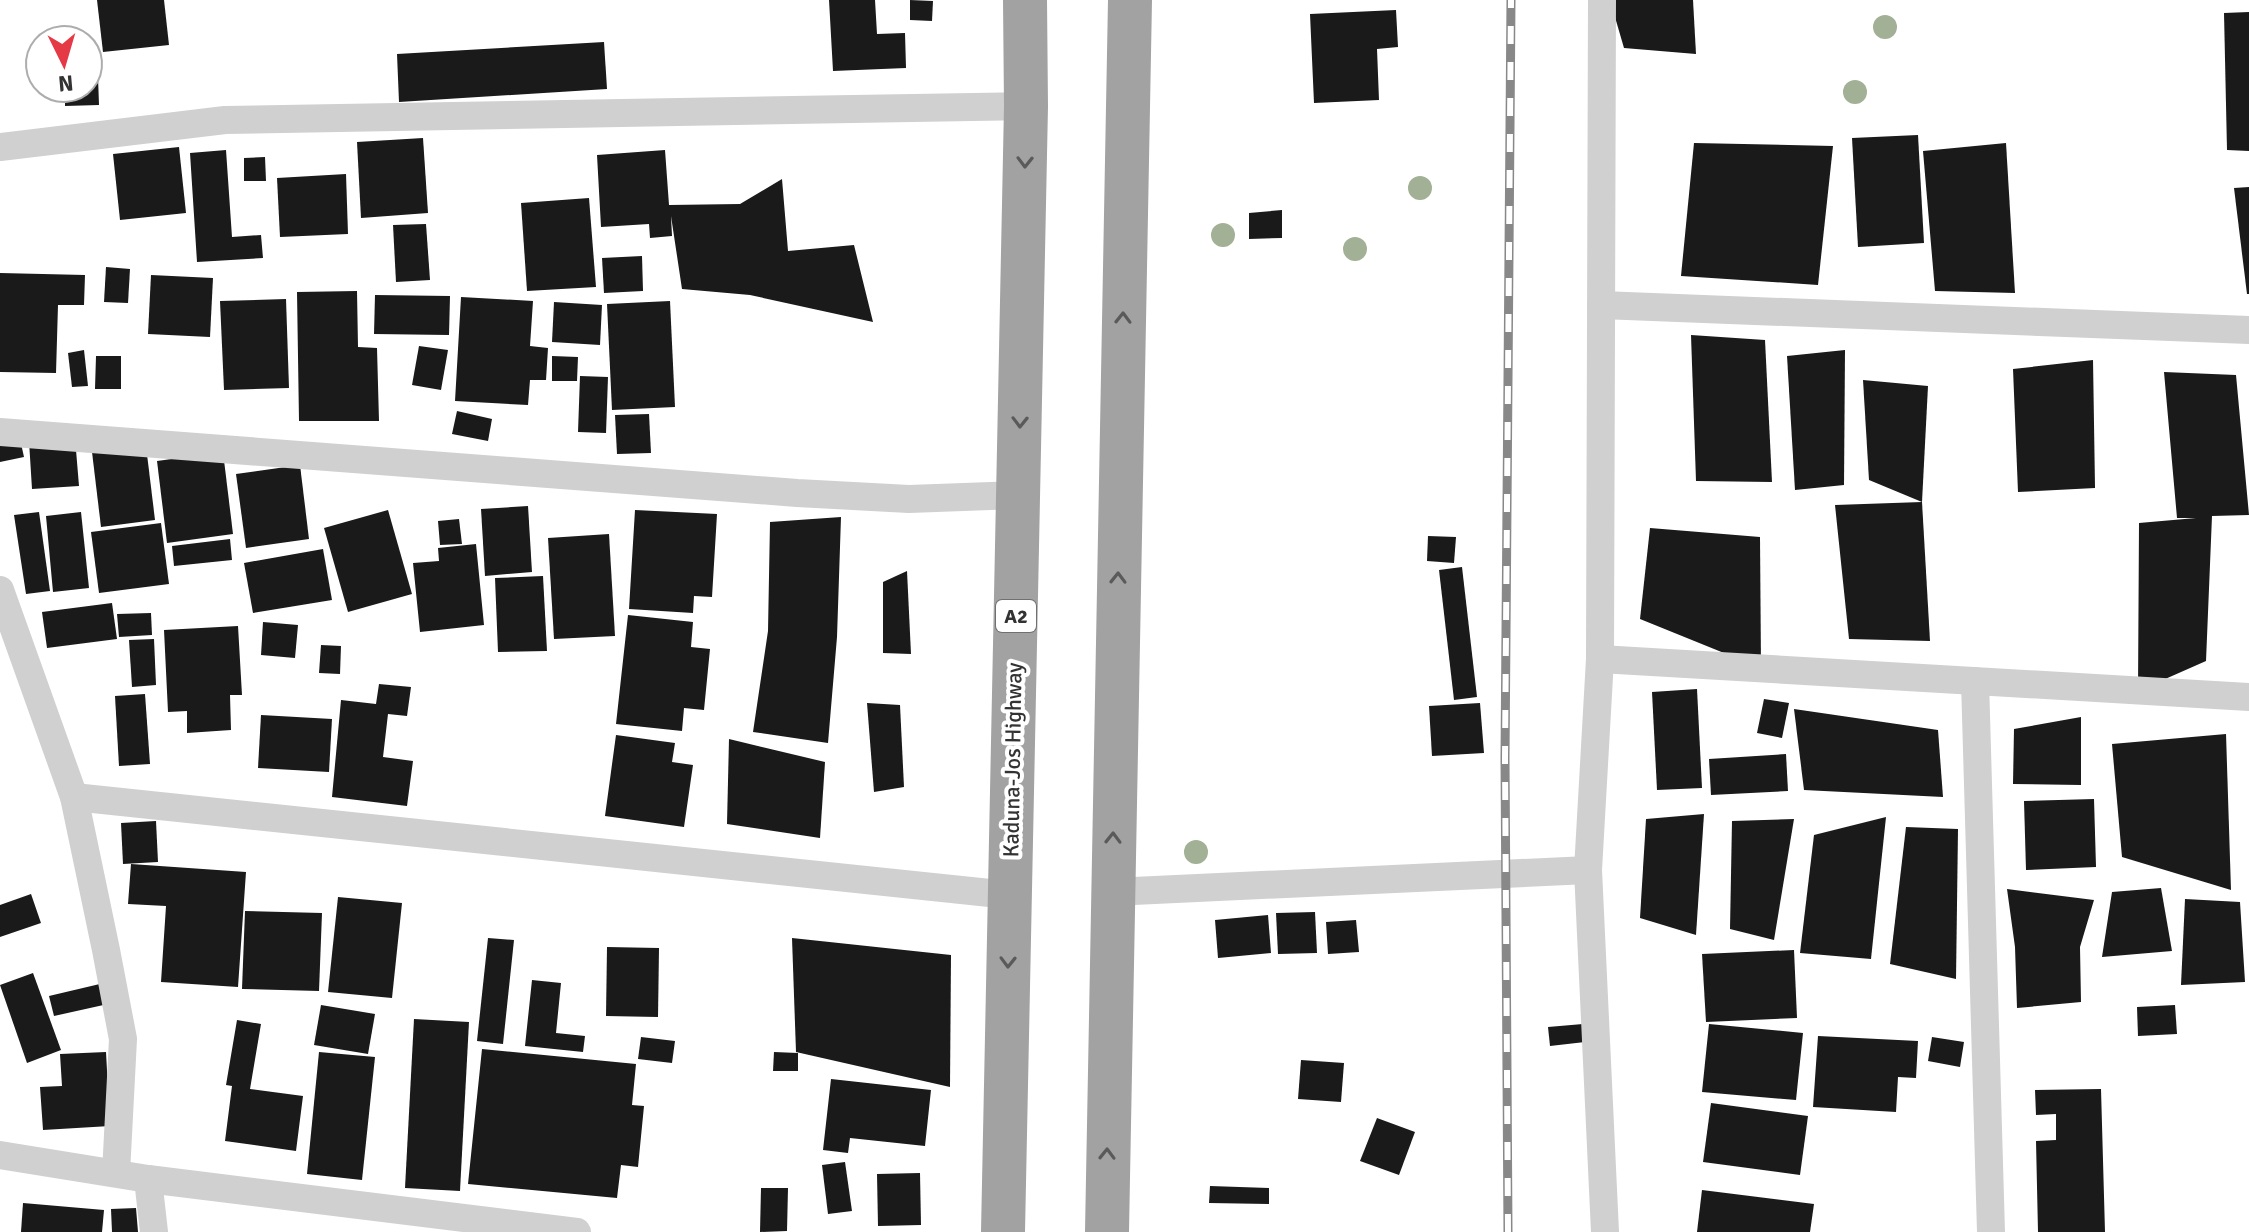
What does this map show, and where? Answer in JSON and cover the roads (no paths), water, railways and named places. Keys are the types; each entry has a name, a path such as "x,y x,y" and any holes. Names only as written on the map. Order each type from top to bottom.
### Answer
{"highway":[{"name":"Kaduna-Jos Highway","path":"1003,1232 1026,106 1025,0"},
{"path":"1107,1232 1130,0"}],"street":[{"path":"1602,0 1600,659 1588,870 1605,1232"},
{"path":"0,147 225,120 1026,106"},
{"path":"1601,305 2249,330"},
{"path":"0,432 797,493 909,499 1019,495"},
{"path":"0,590 6,621 74,797 123,1039 116,1173"},
{"path":"1600,659 2249,697"},
{"path":"1975,681 1991,1232"},
{"path":"74,797 1009,895"},
{"path":"1112,892 1588,870"},
{"path":"0,1155 148,1179 522,1229 577,1232"},
{"path":"148,1179 154,1232"}],"railway":[{"path":"1508,1232 1505,758 1511,0"}]}
